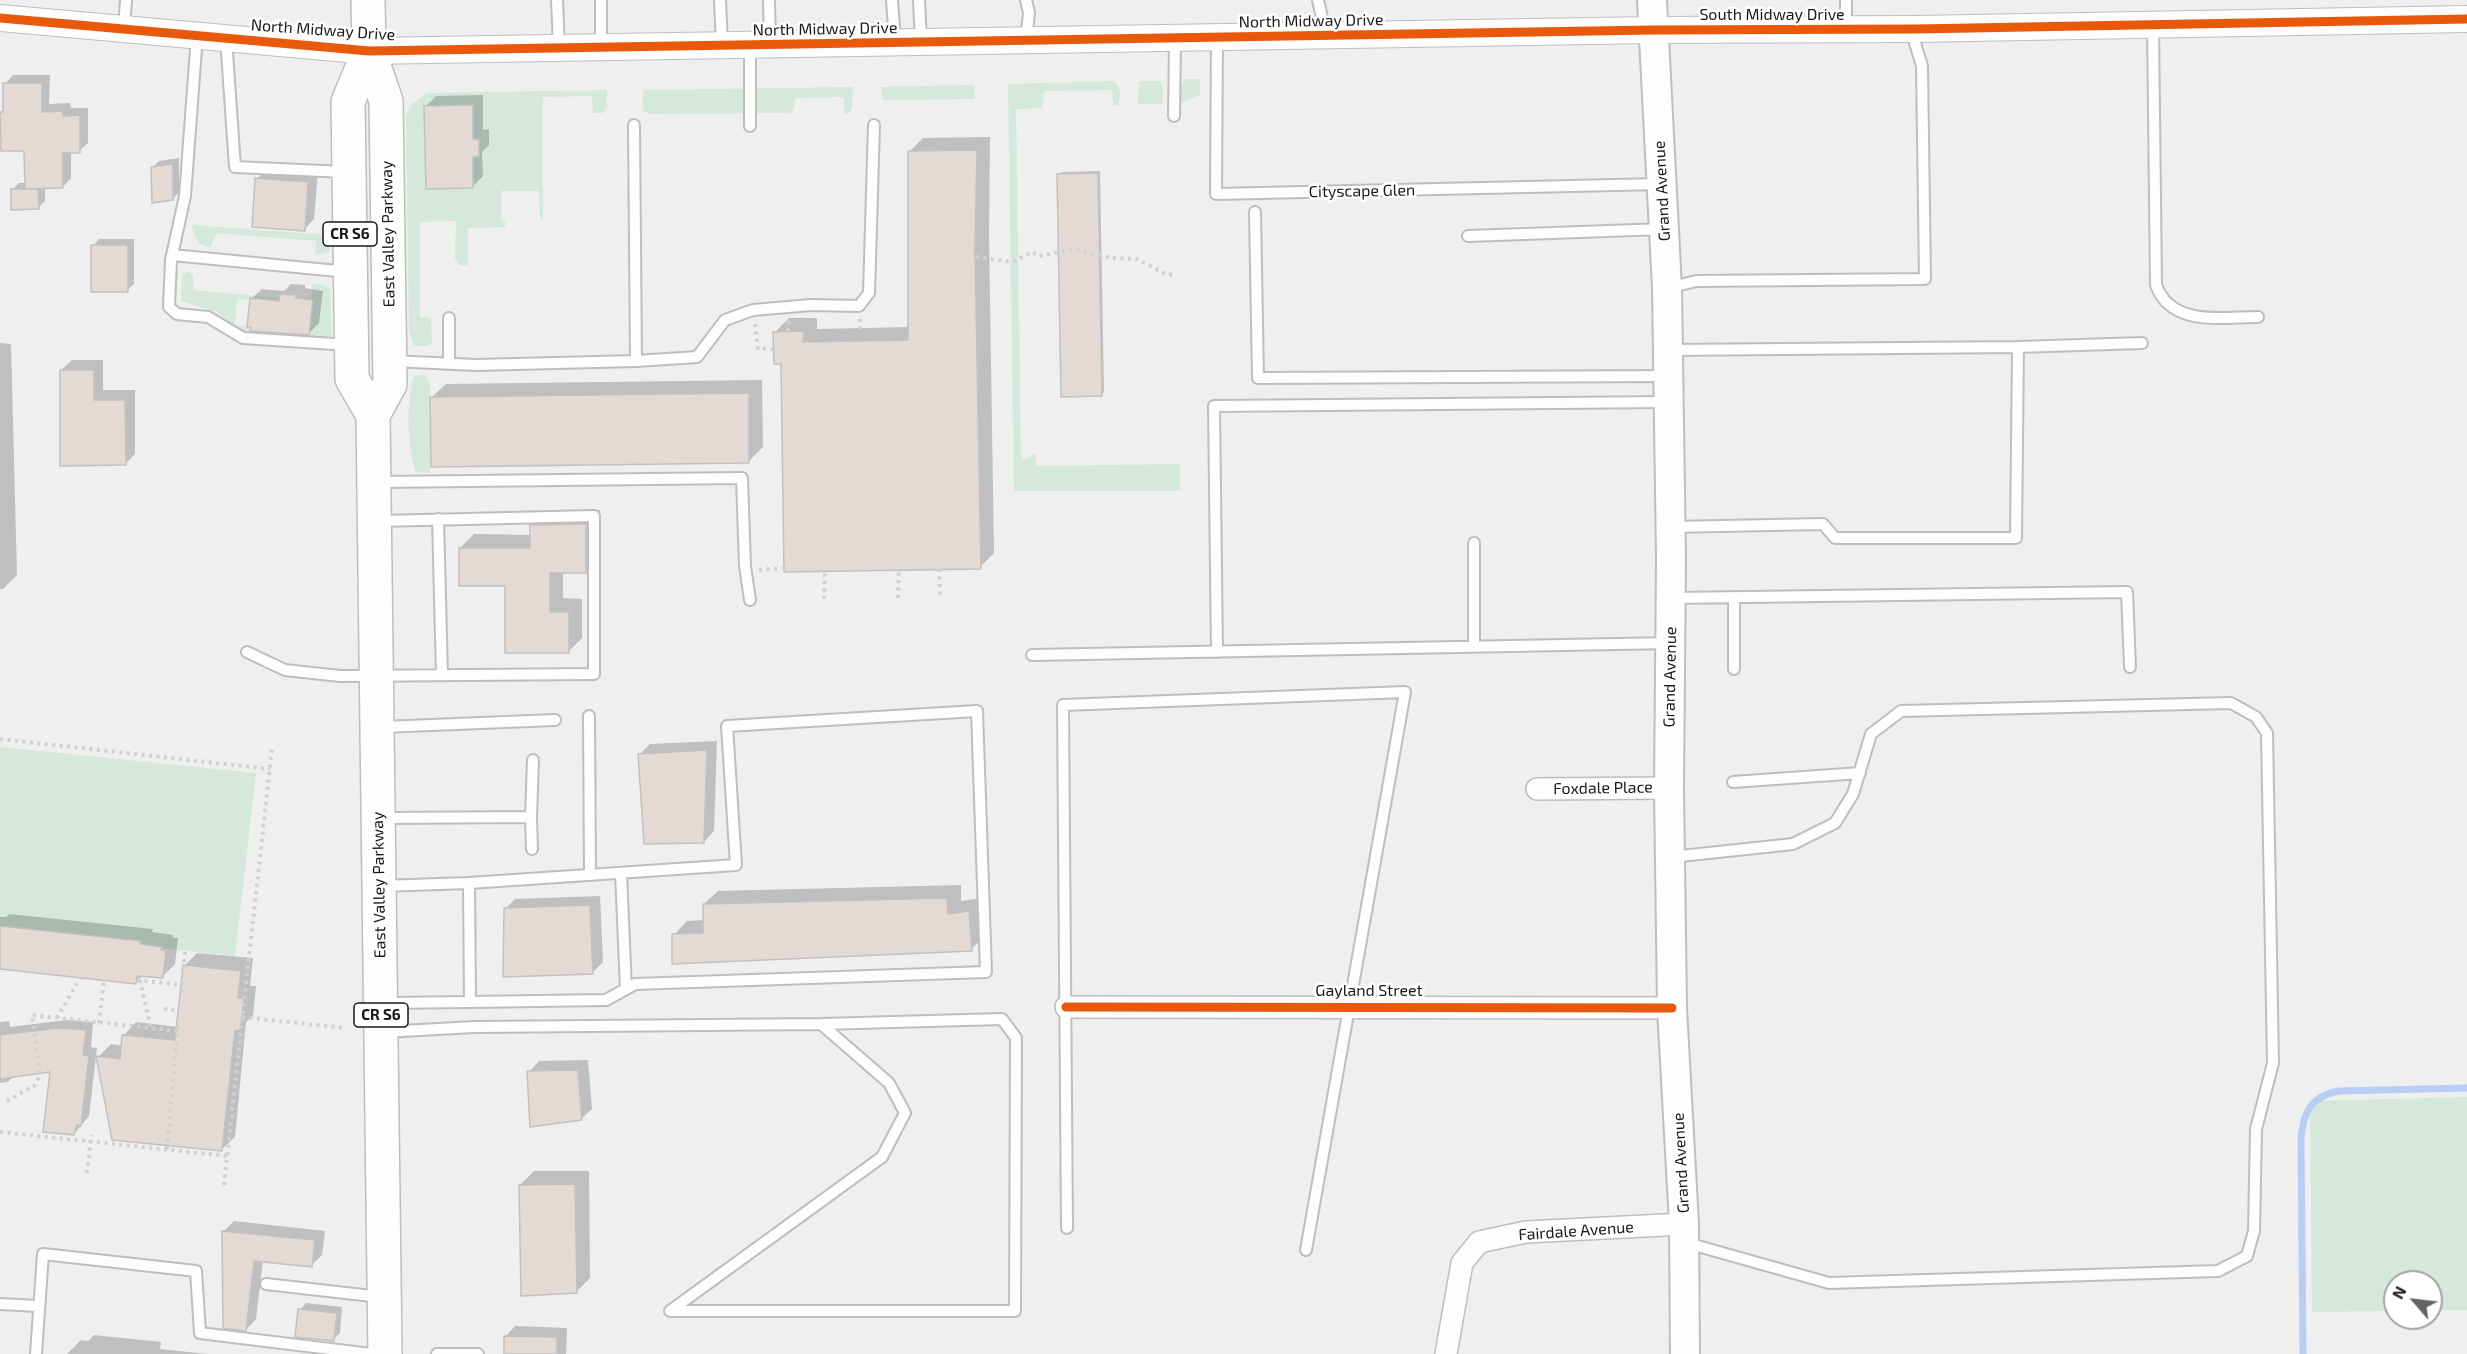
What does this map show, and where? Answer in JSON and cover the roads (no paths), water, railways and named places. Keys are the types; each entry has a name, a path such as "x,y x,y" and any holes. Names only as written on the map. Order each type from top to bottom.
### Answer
{"main road":[{"name":"East Valley Parkway","path":"368,0 369,51 386,101 390,361 390,384 373,415"},
{"name":"Grand Avenue","path":"1652,0 1667,288 1671,598 1669,788 1672,1008 1684,1233 1685,1354"},
{"name":"East Valley Parkway","path":"369,51 348,102 350,272 352,379 373,415 385,1354"}],"street":[{"name":"North Midway Drive","path":"0,18 369,51 1653,30"},
{"name":"South Midway Drive","path":"1653,30 1846,30 2467,19"},
{"name":"Foxdale Place","path":"1538,789 1669,788"},
{"name":"Gayland Street","path":"1066,1007 1672,1008"},
{"name":"Fairdale Avenue","path":"1446,1354 1462,1263 1479,1242 1526,1233 1684,1233"}],"lane":[{"path":"124,29 126,0"},
{"path":"557,0 559,48"},
{"path":"601,0 601,47"},
{"path":"720,0 722,45"},
{"path":"750,126 760,45 769,0"},
{"path":"892,0 895,43"},
{"path":"919,0 921,42"},
{"path":"1026,0 1029,13 1026,41"},
{"path":"1318,0 1326,36"},
{"path":"1846,0 1846,30"},
{"path":"2153,25 2156,285 2160,296 2173,309 2188,316 2258,317"},
{"path":"1667,288 1696,281 1925,279 1923,66 1911,29"},
{"path":"197,36 185,196 172,255 169,306 177,314 208,317 243,338 351,345"},
{"path":"226,38 235,167 349,172"},
{"path":"1174,116 1175,38"},
{"name":"Cityscape Glen","path":"1217,38 1216,194 1663,184"},
{"path":"634,125 636,361"},
{"path":"390,361 476,365 697,357 725,320 753,310 811,305 859,306 869,293 874,125"},
{"path":"1255,212 1258,378 1669,376"},
{"path":"1468,236 1664,229"},
{"path":"172,255 350,272"},
{"path":"449,318 449,363"},
{"path":"1217,652 1215,406 1669,376 2018,347 2142,343"},
{"path":"1670,527 1822,524 1835,538 2016,538 2018,347"},
{"path":"374,482 570,482 742,478 746,572 750,600"},
{"path":"247,652 285,670 376,676 594,674 594,516 374,521"},
{"path":"438,519 442,675"},
{"path":"1474,543 1474,647"},
{"path":"1671,598 2127,592 2130,667"},
{"path":"1734,597 1734,669"},
{"path":"1032,655 1670,643"},
{"path":"1067,1228 1063,705 1405,692 1306,1250"},
{"path":"1671,857 1793,844 1835,823 1853,794 1871,734 1902,711 2230,703 2256,717 2267,733 2274,1064 2256,1129 2254,1231 2247,1256 2218,1271 1829,1283 1684,1233"},
{"path":"379,886 469,883 736,866 727,726 977,711 986,972 635,984 606,1000 470,1002 381,1017"},
{"path":"589,716 590,875"},
{"path":"377,728 555,720"},
{"path":"532,849 533,760"},
{"path":"1733,782 1860,772"},
{"path":"378,818 531,817"},
{"path":"621,873 626,989"},
{"path":"469,883 470,1002"},
{"path":"381,1017 474,1027 821,1024 1002,1019 1016,1038 1015,1311 670,1311 882,1157 906,1113 889,1083 821,1024"},
{"path":"36,1354 43,1254 196,1271 200,1333 280,1348 371,1354"},
{"path":"266,1284 384,1297"},
{"path":"0,1304 38,1306"},
{"path":"437,1354 478,1354"}],"waterway":[{"path":"2303,1354 2301,1139 2304,1120 2311,1106 2322,1097 2339,1091 2467,1088"}]}
